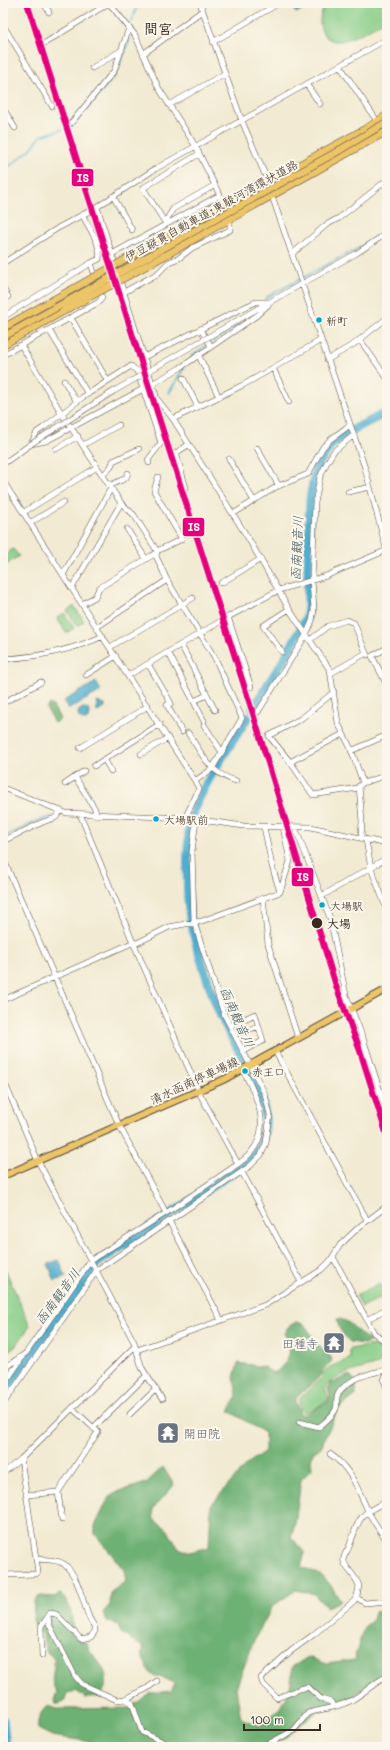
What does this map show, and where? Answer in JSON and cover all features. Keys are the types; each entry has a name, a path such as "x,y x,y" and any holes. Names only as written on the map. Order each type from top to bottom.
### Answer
{"highway":[{"path":"3,328 377,122 387,115"},
{"name":"伊豆縦貫自動車道;東駿河湾環状道路","path":"3,337 333,154 387,122"},
{"path":"3,345 386,133"}],"main road":[{"name":"清水函南停車場線","path":"3,1176 247,1068 387,989"}],"street":[{"path":"48,3 45,5 49,12"},
{"path":"45,43 109,3 135,35 154,79 196,147 225,206"},
{"path":"128,674 279,590 312,581 348,568 387,551 354,435 320,340 303,284 268,182 224,74 200,3"},
{"path":"213,42 279,3"},
{"path":"143,54 202,11"},
{"path":"3,25 52,106"},
{"path":"71,123 114,71 129,28"},
{"path":"3,263 58,228 97,208 112,196 196,147 387,39"},
{"path":"92,68 122,50"},
{"path":"340,66 377,122"},
{"path":"169,105 224,74"},
{"path":"307,85 320,104"},
{"path":"3,108 16,128"},
{"path":"167,224 143,188 199,154"},
{"path":"292,254 326,225 339,218 387,180"},
{"path":"167,224 167,219 173,209 215,185"},
{"path":"112,254 220,195"},
{"path":"112,196 132,230"},
{"path":"97,208 157,399 173,419 188,445 233,514 300,627 331,673 338,723 351,751 363,783"},
{"path":"3,317 99,259 100,256 94,238 83,216"},
{"path":"124,292 157,274 169,262 179,258 192,248 230,230 230,218"},
{"path":"3,464 31,444 114,391 357,253 387,233"},
{"path":"3,355 99,302 102,298 91,264"},
{"path":"3,288 8,297"},
{"path":"144,357 256,302 269,302"},
{"path":"152,384 256,316 269,302"},
{"path":"70,318 107,380"},
{"path":"327,360 360,340 387,318"},
{"path":"49,330 88,394"},
{"path":"201,330 211,346"},
{"path":"173,419 219,397 273,368 320,340"},
{"path":"360,340 387,378"},
{"path":"21,345 62,414 121,503 134,515 157,552 167,580 215,658 242,718 212,769 195,781"},
{"path":"198,354 219,397"},
{"path":"31,444 37,432 107,380 131,366 137,371 161,443 148,460 149,463"},
{"path":"273,368 289,402"},
{"path":"183,378 198,407"},
{"path":"64,381 77,402"},
{"path":"31,444 46,442 144,389"},
{"path":"233,514 279,486 308,474 331,438 350,424"},
{"path":"83,445 118,425"},
{"path":"258,712 305,634 314,610 312,581 315,503 320,477 334,452 354,435"},
{"path":"56,449 78,436"},
{"path":"186,488 176,454 188,445"},
{"path":"257,448 279,486"},
{"path":"103,475 108,471 113,461 139,449"},
{"path":"229,459 254,501"},
{"path":"24,512 98,467"},
{"path":"63,575 110,487 126,478 128,473"},
{"path":"82,604 94,597 99,588 157,552 182,539 154,491 158,477"},
{"path":"3,481 128,674 195,781 199,789 186,818"},
{"path":"348,492 370,487"},
{"path":"30,523 64,502"},
{"path":"72,588 121,503"},
{"path":"127,529 146,559"},
{"path":"222,583 260,559"},
{"path":"97,627 167,580"},
{"path":"110,647 193,598"},
{"path":"282,652 263,626 289,609"},
{"path":"228,617 251,687"},
{"path":"310,640 328,626 347,620 354,623 366,653 368,656 372,656 387,684"},
{"path":"3,659 24,658 56,651 86,643 103,636"},
{"path":"180,645 215,710"},
{"path":"372,656 387,648"},
{"path":"168,652 204,723 222,752"},
{"path":"331,673 366,653"},
{"path":"86,675 116,656"},
{"path":"148,664 171,703 167,705 182,732"},
{"path":"3,703 41,682"},
{"path":"334,692 302,718 269,735 314,796 358,788 363,783 387,775"},
{"path":"194,701 207,695"},
{"path":"80,748 148,706"},
{"path":"94,766 160,724"},
{"path":"188,733 212,769 219,774 236,781"},
{"path":"290,762 343,734"},
{"path":"351,751 387,735"},
{"path":"141,754 168,738"},
{"path":"104,759 111,771"},
{"path":"65,784 84,771"},
{"path":"75,777 95,809 96,815"},
{"path":"3,788 61,811 80,814 186,818 232,826 323,829 387,844"},
{"path":"358,788 363,839 371,868 387,910"},
{"path":"3,841 43,822 56,818 61,811"},
{"path":"80,814 134,943 199,1090 238,1164"},
{"path":"3,1386 91,1260 228,1176 242,1172 256,1161 266,1143 270,1115 247,1068 243,1051 230,1026 218,997 194,922 192,851 196,820"},
{"path":"264,827 272,866 280,892"},
{"path":"280,892 290,861 283,827"},
{"path":"295,827 330,918 344,989 387,1113"},
{"path":"3,858 119,1125 166,1213"},
{"path":"322,896 387,858"},
{"path":"3,1000 169,927 214,917 280,892"},
{"path":"264,898 268,944 298,1038"},
{"path":"230,1026 255,1014 263,1041 243,1051"},
{"path":"235,1035 259,1026"},
{"path":"275,1051 367,1220"},
{"path":"3,1404 96,1270 169,1221 228,1176 238,1164 250,1154 259,1136 263,1103 247,1068"},
{"path":"3,1080 38,1161 136,1348 140,1363 146,1376 162,1399"},
{"path":"242,1172 301,1282"},
{"path":"3,1473 20,1459 136,1348 265,1305 321,1270 333,1257 340,1245 367,1220 387,1206"},
{"path":"169,1221 221,1320"},
{"path":"333,1257 374,1333 387,1343"},
{"path":"366,1320 387,1308"},
{"path":"3,1369 24,1355"},
{"path":"300,1422 319,1427 336,1409 337,1396 342,1388 368,1374 387,1370"},
{"path":"387,1373 384,1380 387,1389"},
{"path":"93,1428 146,1376"},
{"path":"130,1414 156,1389"},
{"path":"62,1520 58,1492 98,1432 72,1408"},
{"path":"330,1454 345,1466 361,1493 368,1511 387,1541"},
{"path":"3,1575 36,1574 38,1572 27,1495 20,1459"},
{"path":"27,1495 58,1492"},
{"path":"333,1706 331,1702 321,1698 308,1687 300,1688 276,1698 261,1678 291,1651 313,1635 356,1598 359,1586 343,1559 355,1525 368,1511 387,1501"},
{"path":"36,1559 59,1562 64,1565 78,1586 95,1631 91,1636 81,1639 56,1614 50,1613 41,1626 42,1656"},
{"path":"356,1598 362,1602 369,1603 387,1601"},
{"path":"47,1618 78,1681 113,1699 125,1699 146,1689 157,1681"},
{"path":"262,1747 293,1731 308,1713 329,1709 333,1706 352,1700 387,1676"},
{"path":"125,1699 132,1703 142,1732 165,1743 166,1747"}],"green space":[{"path":"329,3 387,3 387,18 356,36 339,41 332,40 326,37 320,26 321,13"},
{"path":"13,549 19,556 3,567 3,557"},
{"path":"74,606 84,621 77,626 67,611"},
{"path":"64,613 74,628 66,633 57,618"},
{"path":"49,704 53,706 60,719 56,723 53,722 46,709"},
{"path":"3,1264 30,1326 15,1347 3,1355"},
{"path":"379,1283 386,1295 362,1307 356,1296"},
{"path":"337,1319 346,1321 370,1340 370,1342 364,1344 350,1342 340,1330"},
{"path":"296,1322 304,1324 318,1344 331,1357 332,1361 322,1371 319,1377 297,1397 295,1401 300,1414 305,1415 329,1401 330,1396 328,1389 330,1383 350,1375 357,1383 355,1396 338,1409 321,1447 313,1453 311,1460 312,1469 301,1480 295,1524 291,1537 305,1553 301,1567 316,1573 325,1579 341,1601 326,1607 314,1594 296,1590 273,1606 254,1640 236,1688 241,1718 260,1726 268,1720 280,1707 288,1694 292,1677 292,1667 308,1657 327,1664 354,1660 364,1627 373,1620 375,1612 382,1610 387,1613 387,1674 351,1697 314,1714 285,1738 266,1747 98,1747 92,1742 52,1736 38,1729 40,1716 42,1711 47,1706 57,1709 130,1708 150,1693 171,1691 175,1683 151,1674 141,1655 144,1648 121,1633 118,1625 105,1620 103,1612 110,1605 111,1592 126,1581 124,1570 95,1534 95,1526 109,1497 120,1491 146,1483 163,1467 174,1485 153,1509 154,1520 167,1529 178,1548 190,1552 209,1547 211,1505 247,1464 265,1451 265,1433 229,1411 237,1396 234,1377 238,1363 264,1367 271,1372 276,1372 285,1363 290,1350 284,1333 288,1327"},
{"path":"375,1345 381,1351 380,1363 350,1372 334,1379 325,1389 329,1399 316,1408 304,1413 300,1410 299,1399 322,1377 323,1372 330,1367 351,1358 350,1349"},
{"path":"60,1594 66,1600 70,1608 75,1635 79,1640 86,1643 102,1668 106,1680 101,1696 86,1698 76,1691 67,1693 64,1702 55,1704 54,1700 57,1692 54,1688 52,1680 54,1659 45,1650 43,1636 37,1630 33,1620 34,1601 40,1596 54,1597"}],"water":[{"path":"291,4 312,4 296,13"},
{"path":"96,682 101,691 69,709 64,701"},
{"path":"97,702 105,705 105,708 97,712"},
{"path":"84,708 88,710 90,714 88,718 84,720 80,718 78,714 80,710"},
{"path":"59,1260 66,1277 55,1281 48,1264"}],"waterway":[{"path":"131,24 138,3"},
{"path":"3,171 30,150 41,136 73,126 116,74 130,39"},
{"path":"265,300 267,297 368,243"},
{"path":"211,342 240,324"},
{"path":"191,358 208,344"},
{"path":"169,393 184,368"},
{"name":"函南観音川","path":"253,708 285,658 306,619 308,609 310,500 316,467 331,445 345,434 387,412"},
{"name":"函南観音川","path":"3,1393 97,1263 244,1165 254,1154 264,1135 266,1122 263,1103 259,1091 218,1009 199,953 190,917 187,872 190,826 198,800 223,756 248,717"},
{"path":"3,838 37,821 51,817"},
{"name":"函南観音川","path":"3,1720 6,1747"}],"transit line":[{"name":"IS","path":"27,3 254,717 336,986 360,1051"},
{"name":"IS","path":"356,1038 387,1136"}],"place":[{"name":"新町","path":"319,320"},
{"name":"大場駅前","path":"156,819"},
{"name":"大場駅","path":"322,905"},
{"name":"大場","path":"317,923"},
{"name":"赤王口","path":"245,1071"},
{"name":"田種寺","path":"334,1343"},
{"name":"開田院","path":"168,1433"}],"district":[{"name":"間宮","path":"158,28"}]}
